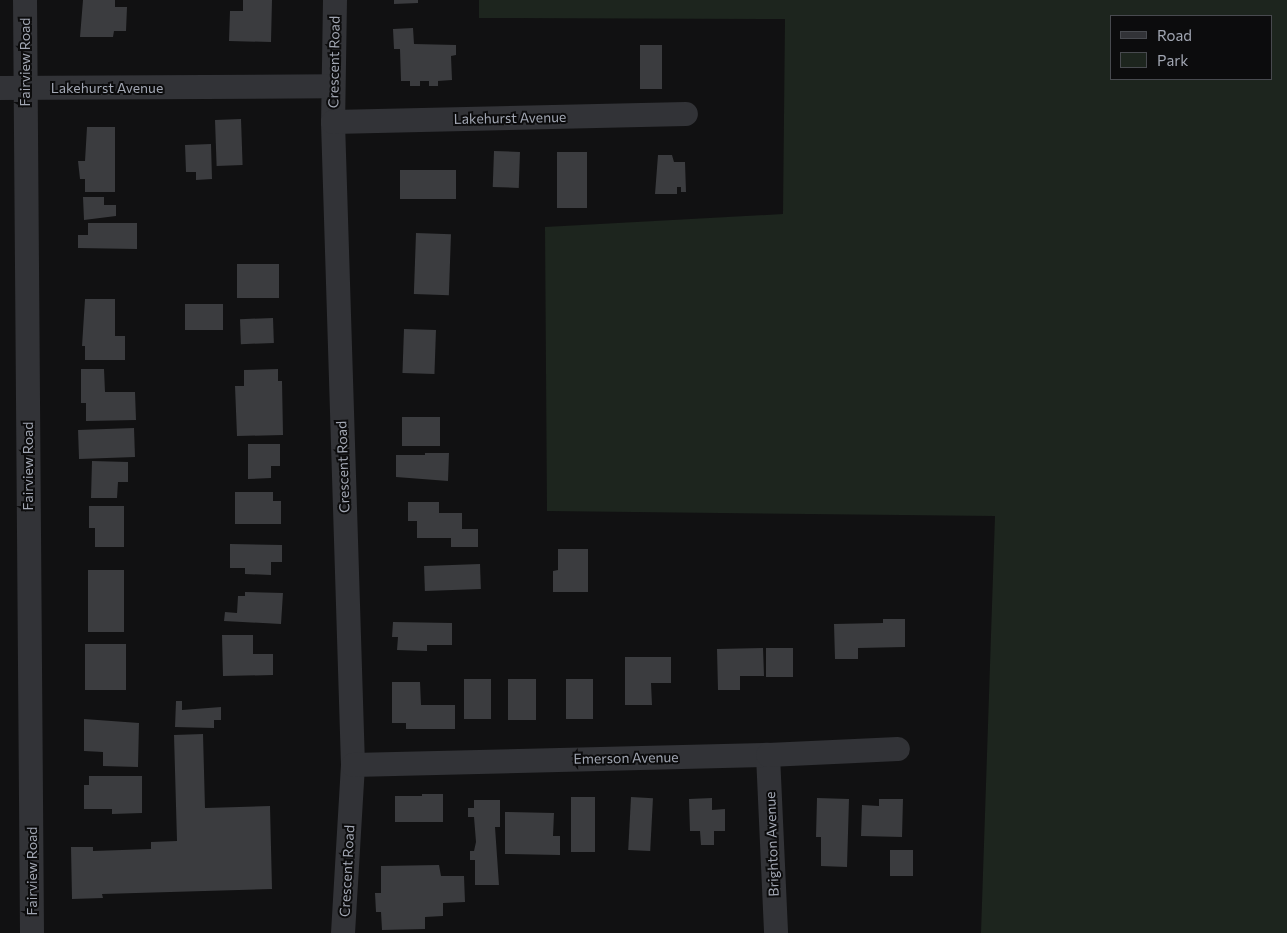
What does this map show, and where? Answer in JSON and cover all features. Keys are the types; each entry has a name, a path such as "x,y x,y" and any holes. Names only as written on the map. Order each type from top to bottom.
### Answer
{"street":[{"name":"Fairview Road","path":"24,0 32,933"},
{"name":"Crescent Road","path":"335,0 333,122 353,765 343,933"},
{"name":"Lakehurst Avenue","path":"0,88 334,86"},
{"name":"Lakehurst Avenue","path":"333,122 686,114"},
{"name":"Emerson Avenue","path":"353,765 768,755 898,749"},
{"name":"Brighton Avenue","path":"768,755 776,933"}],"green space":[{"path":"479,0 1287,0 1287,933 981,933 995,516 547,511 545,227 783,214 785,19 479,18"}],"building":[{"path":"83,0 115,0 115,7 127,7 126,31 114,31 113,37 80,37"},
{"path":"243,0 272,0 271,42 229,41 230,11 243,11"},
{"path":"394,0 418,0 418,3 394,4"},
{"path":"413,28 414,44 456,45 456,55 451,56 452,80 438,81 438,86 429,86 429,81 420,81 420,86 410,86 410,81 401,81 400,49 394,49 393,29"},
{"path":"640,45 662,45 662,89 640,89"},
{"path":"241,119 243,165 217,166 215,120"},
{"path":"87,127 115,127 115,192 85,192 85,179 80,179 78,161 85,161"},
{"path":"211,144 212,179 196,180 196,172 186,172 185,145"},
{"path":"494,151 520,152 519,188 493,187"},
{"path":"557,152 587,152 587,208 557,208"},
{"path":"658,155 672,155 674,162 685,162 686,192 681,192 681,187 677,187 677,194 655,194"},
{"path":"400,170 456,170 456,199 400,199"},
{"path":"83,197 104,197 104,205 116,205 116,216 84,220"},
{"path":"88,223 137,223 137,249 78,248 78,235 88,235"},
{"path":"416,233 451,234 449,295 414,294"},
{"path":"237,264 279,264 279,298 237,298"},
{"path":"85,299 115,299 115,336 125,336 125,360 85,360 85,346 82,346"},
{"path":"185,304 223,304 223,330 185,330"},
{"path":"273,318 274,343 241,344 240,319"},
{"path":"404,329 436,330 434,374 402,373"},
{"path":"81,369 104,369 105,392 135,392 136,420 86,421 86,403 81,403"},
{"path":"278,369 278,381 282,381 283,435 237,436 235,386 244,386 244,370"},
{"path":"402,417 440,417 440,446 402,446"},
{"path":"134,428 135,457 79,459 78,430"},
{"path":"248,444 280,444 280,466 271,466 271,478 248,479"},
{"path":"425,453 449,453 448,481 396,477 396,455 425,455"},
{"path":"92,461 128,462 128,482 118,482 117,498 91,498"},
{"path":"235,492 273,492 273,501 281,501 281,524 235,524"},
{"path":"408,502 439,502 439,513 462,513 462,529 478,529 478,547 451,547 451,538 417,538 417,521 408,521"},
{"path":"89,506 124,506 124,547 95,547 95,528 89,528"},
{"path":"230,544 282,545 282,562 271,562 271,575 245,574 245,568 230,568"},
{"path":"558,549 588,549 588,592 553,592 553,571 558,570"},
{"path":"480,564 481,589 425,591 424,566"},
{"path":"88,570 124,570 124,632 88,632"},
{"path":"245,592 283,593 281,624 224,621 225,612 237,613 238,596 245,596"},
{"path":"883,619 905,619 905,647 858,648 858,659 835,659 834,624 883,623"},
{"path":"393,622 452,623 452,645 427,645 427,651 397,650 398,637 392,637"},
{"path":"222,635 253,635 253,654 273,654 273,675 223,676"},
{"path":"85,644 126,644 126,690 85,690"},
{"path":"763,648 764,676 740,676 740,690 718,690 717,649"},
{"path":"766,648 793,648 793,677 766,677"},
{"path":"625,657 671,657 671,683 651,683 652,705 625,705"},
{"path":"464,679 491,679 491,719 464,719"},
{"path":"508,679 536,679 536,720 508,720"},
{"path":"566,679 593,679 593,719 566,719"},
{"path":"392,682 420,682 421,705 455,705 455,729 406,729 406,723 392,723"},
{"path":"176,701 182,701 182,710 221,707 221,720 214,720 214,728 175,727"},
{"path":"84,719 139,723 138,767 103,766 103,752 84,751"},
{"path":"203,734 205,808 270,806 272,889 102,894 103,898 72,899 71,847 93,847 93,851 151,849 151,842 177,841 174,735"},
{"path":"89,776 142,776 142,813 112,814 112,809 84,809 84,785 89,785"},
{"path":"422,794 443,794 443,822 395,822 395,796 422,796"},
{"path":"571,797 595,797 595,852 571,852"},
{"path":"631,797 653,798 650,851 628,850"},
{"path":"712,798 712,810 725,809 725,831 714,831 714,845 701,845 700,831 690,831 689,799"},
{"path":"817,798 849,799 847,867 821,866 821,837 816,837"},
{"path":"879,799 903,799 902,837 861,836 862,805 879,806"},
{"path":"474,800 500,800 500,827 495,827 499,885 475,885 475,860 470,860 470,851 474,851 476,842 474,817 468,817 468,808 474,808"},
{"path":"505,812 554,813 553,836 560,836 560,855 505,854"},
{"path":"890,850 913,850 913,876 890,876"},
{"path":"439,865 441,876 464,876 465,902 443,903 443,916 425,917 425,929 382,930 381,912 376,912 375,893 381,893 381,866"}]}
